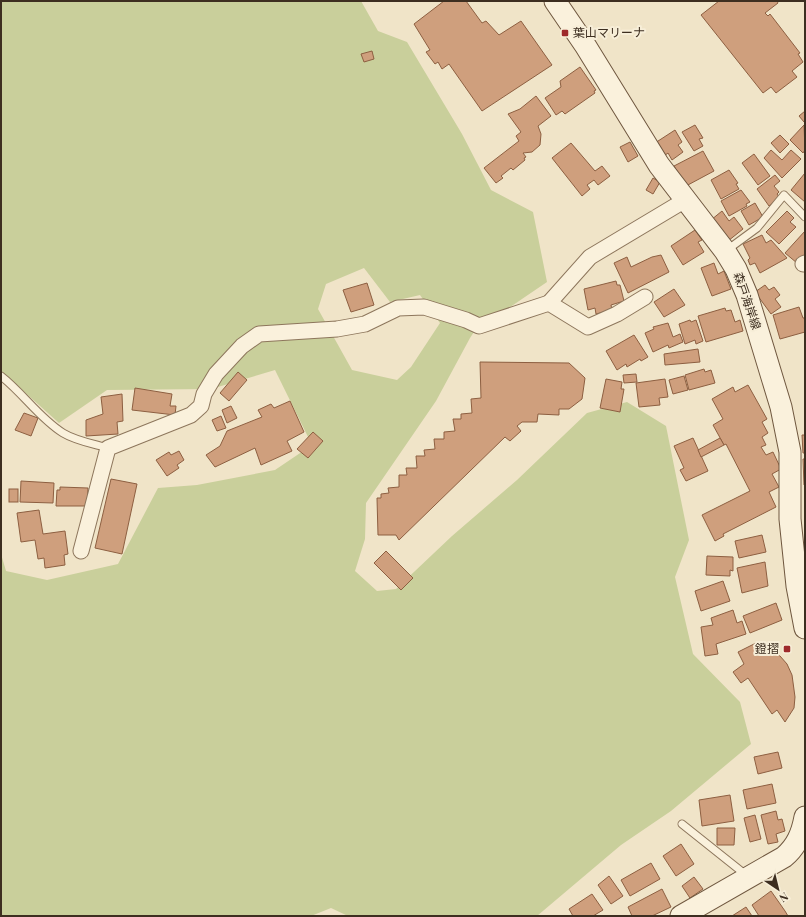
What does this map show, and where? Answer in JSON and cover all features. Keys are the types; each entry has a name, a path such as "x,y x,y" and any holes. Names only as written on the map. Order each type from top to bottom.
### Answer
{"main road":[{"name":"森戸海岸線","path":"554,1 585,45 659,165 687,199 725,251 736,269 747,295 781,407 790,452 791,526 797,586 805,628"},
{"path":"681,916 784,857 792,850 802,833 805,817"}],"street":[{"path":"81,550 108,448 191,415 201,406 204,394 216,374 242,346 259,334 337,329 365,324 398,308 424,307 466,320 479,326 549,303 590,257 687,199"},
{"path":"549,303 588,327 617,314 645,297"}],"lane":[{"path":"725,251 757,228 784,195 805,217"},
{"path":"1,376 35,409 64,433 108,448"},
{"path":"682,824 749,878"}],"green space":[{"path":"1,1 361,1 378,31 407,42 462,134 491,190 533,212 547,282 497,316 483,318 470,338 436,401 366,503 365,539 355,571 377,591 396,589 452,536 517,480 587,413 627,402 666,426 689,540 675,577 693,654 740,702 751,744 671,811 621,845 537,916 348,916 331,908 311,916 1,916 1,554 6,571 47,580 118,564 158,488 197,485 275,470 312,445 275,370 211,389 107,390 59,423 1,371","holes":["364,268 390,302 420,295 440,323 411,367 397,380 352,370 318,309 326,284"]}],"building":[{"path":"444,1 466,1 482,23 486,21 499,35 521,21 552,65 482,111 449,64 442,69 438,62 435,64 426,52 430,50 414,24"},
{"path":"719,1 777,1 778,3 765,13 768,16 770,14 800,53 798,54 803,62 792,71 797,77 776,93 771,87 763,93 701,15"},
{"path":"372,51 374,59 364,62 361,54"},
{"path":"580,67 596,90 594,91 595,93 565,114 562,111 556,115 545,98 561,87 560,81"},
{"path":"536,96 551,116 538,126 541,134 540,145 532,152 523,153 526,157 524,158 525,160 513,170 511,168 501,176 503,178 496,183 484,168 519,141 516,136 521,132 508,114 520,109"},
{"path":"805,111 805,121 804,122 799,116"},
{"path":"695,125 703,138 699,139 703,146 694,151 682,132"},
{"path":"804,125 805,150 803,153 790,140"},
{"path":"675,130 682,142 678,145 683,152 672,160 668,153 664,156 655,143"},
{"path":"780,135 789,144 780,153 771,143"},
{"path":"630,142 638,156 628,162 620,147"},
{"path":"571,143 595,171 602,166 610,176 598,185 594,180 587,185 590,189 582,196 552,158"},
{"path":"771,150 782,160 791,150 801,159 782,178 764,158"},
{"path":"703,151 714,171 686,186 674,166"},
{"path":"754,154 770,176 758,185 742,163"},
{"path":"729,170 738,183 736,184 739,189 721,199 711,180"},
{"path":"805,173 805,202 791,190"},
{"path":"775,175 780,181 774,186 779,192 777,194 780,198 769,206 757,189"},
{"path":"653,178 660,182 653,194 646,190"},
{"path":"741,190 750,202 746,204 747,206 729,216 721,201"},
{"path":"755,203 763,217 749,225 741,211"},
{"path":"722,211 729,221 734,217 743,229 728,241 711,220"},
{"path":"787,211 794,218 790,222 796,227 779,244 766,232"},
{"path":"695,230 702,240 698,242 704,252 683,265 671,246"},
{"path":"805,231 805,254 797,263 785,253"},
{"path":"762,235 766,243 771,240 787,258 760,273 755,263 750,265 748,260 750,258 743,244"},
{"path":"661,255 669,272 628,293 614,263 627,257 631,267 652,257"},
{"path":"714,263 718,274 724,271 731,289 712,296 701,268"},
{"path":"616,281 617,285 620,285 624,301 611,305 612,310 596,314 595,308 588,310 584,289"},
{"path":"367,283 374,305 351,312 343,290"},
{"path":"765,285 769,290 774,287 780,295 775,299 781,307 771,314 755,292"},
{"path":"674,289 685,305 664,317 654,302"},
{"path":"799,307 803,318 805,318 805,332 780,339 773,315"},
{"path":"725,308 726,311 731,310 735,322 740,320 743,331 706,342 698,316"},
{"path":"690,320 691,322 696,320 703,341 696,344 695,340 685,344 679,324"},
{"path":"668,323 673,337 680,334 683,342 669,348 668,345 653,352 645,333 654,329 653,327"},
{"path":"634,335 648,357 641,361 640,359 627,367 626,364 617,370 606,351"},
{"path":"698,349 700,362 665,365 664,354"},
{"path":"480,362 569,363 585,378 582,399 569,409 559,409 559,415 538,414 537,422 522,422 517,426 521,431 510,441 505,437 399,540 396,535 378,535 377,498 381,498 381,494 389,493 388,488 399,487 399,475 407,475 406,468 417,468 416,456 425,456 424,450 435,449 434,439 444,439 444,432 455,431 453,419 461,419 461,414 472,413 471,399 481,398"},
{"path":"704,369 705,372 711,370 715,383 689,390 685,375"},
{"path":"238,372 247,380 229,401 220,393"},
{"path":"636,374 637,382 624,383 623,375"},
{"path":"684,376 688,390 673,394 669,380"},
{"path":"606,379 622,382 621,389 624,389 620,412 600,408"},
{"path":"665,379 668,397 659,398 660,405 639,407 636,383"},
{"path":"748,385 767,419 762,422 768,433 762,437 766,445 761,447 766,455 773,452 781,469 772,474 779,487 769,492 776,507 723,534 724,536 715,541 702,515 750,491 726,444 724,445 713,425 723,419 712,399 733,387 735,392"},
{"path":"135,388 172,394 170,406 176,406 175,415 132,410"},
{"path":"122,394 123,421 117,422 118,434 86,436 86,420 103,414 101,397"},
{"path":"290,401 304,432 287,441 292,451 261,465 255,448 215,467 206,455 220,446 227,431 262,417 258,410 271,404 274,408"},
{"path":"231,406 237,418 227,423 222,410"},
{"path":"24,413 38,418 31,436 15,430"},
{"path":"221,416 226,428 217,431 212,420"},
{"path":"313,432 323,441 308,458 297,449"},
{"path":"802,435 805,435 805,453 803,453"},
{"path":"693,438 708,471 686,481 680,470 684,468 674,446"},
{"path":"720,438 724,445 701,457 698,450"},
{"path":"179,451 184,460 177,465 179,468 167,476 156,460 169,452 171,455"},
{"path":"803,459 805,459 805,485 804,485"},
{"path":"111,479 137,484 122,554 95,548"},
{"path":"21,481 54,483 53,503 20,502"},
{"path":"60,487 88,488 87,506 56,506 57,490 60,490"},
{"path":"9,489 18,489 18,502 9,502"},
{"path":"39,510 43,534 65,531 68,554 64,555 65,565 45,568 44,558 38,559 35,540 21,542 17,513"},
{"path":"762,535 766,552 739,558 735,541"},
{"path":"386,551 413,578 401,590 374,563"},
{"path":"707,556 733,557 733,571 730,570 730,576 706,575"},
{"path":"765,562 768,586 742,593 737,568"},
{"path":"723,581 730,601 701,611 695,591"},
{"path":"776,603 782,620 750,633 743,616"},
{"path":"733,610 737,623 742,621 746,634 716,644 718,654 705,656 701,627 713,625 711,618"},
{"path":"756,643 763,644 780,656 787,664 792,675 795,697 794,708 785,722 777,710 772,714 748,678 741,683 733,672 744,664 738,652"},
{"path":"778,752 782,768 758,774 754,757"},
{"path":"772,784 776,803 747,809 743,790"},
{"path":"730,795 734,821 702,826 699,800"},
{"path":"776,811 778,820 782,819 785,831 776,834 778,842 768,844 761,815"},
{"path":"755,815 761,839 750,842 744,818"},
{"path":"717,828 735,828 734,845 717,845"},
{"path":"681,844 694,864 676,876 663,856"},
{"path":"651,863 660,879 630,896 621,880"},
{"path":"609,876 623,896 611,904 598,885"},
{"path":"694,877 703,889 690,898 682,886"},
{"path":"662,889 671,907 652,916 632,916 628,907"},
{"path":"771,891 788,916 759,916 752,905"},
{"path":"592,894 603,910 593,916 573,916 569,909"},
{"path":"746,907 752,916 732,916"}],"place":[{"name":"葉山マリーナ","path":"565,33"},
{"name":"鐙摺","path":"787,649"}]}
